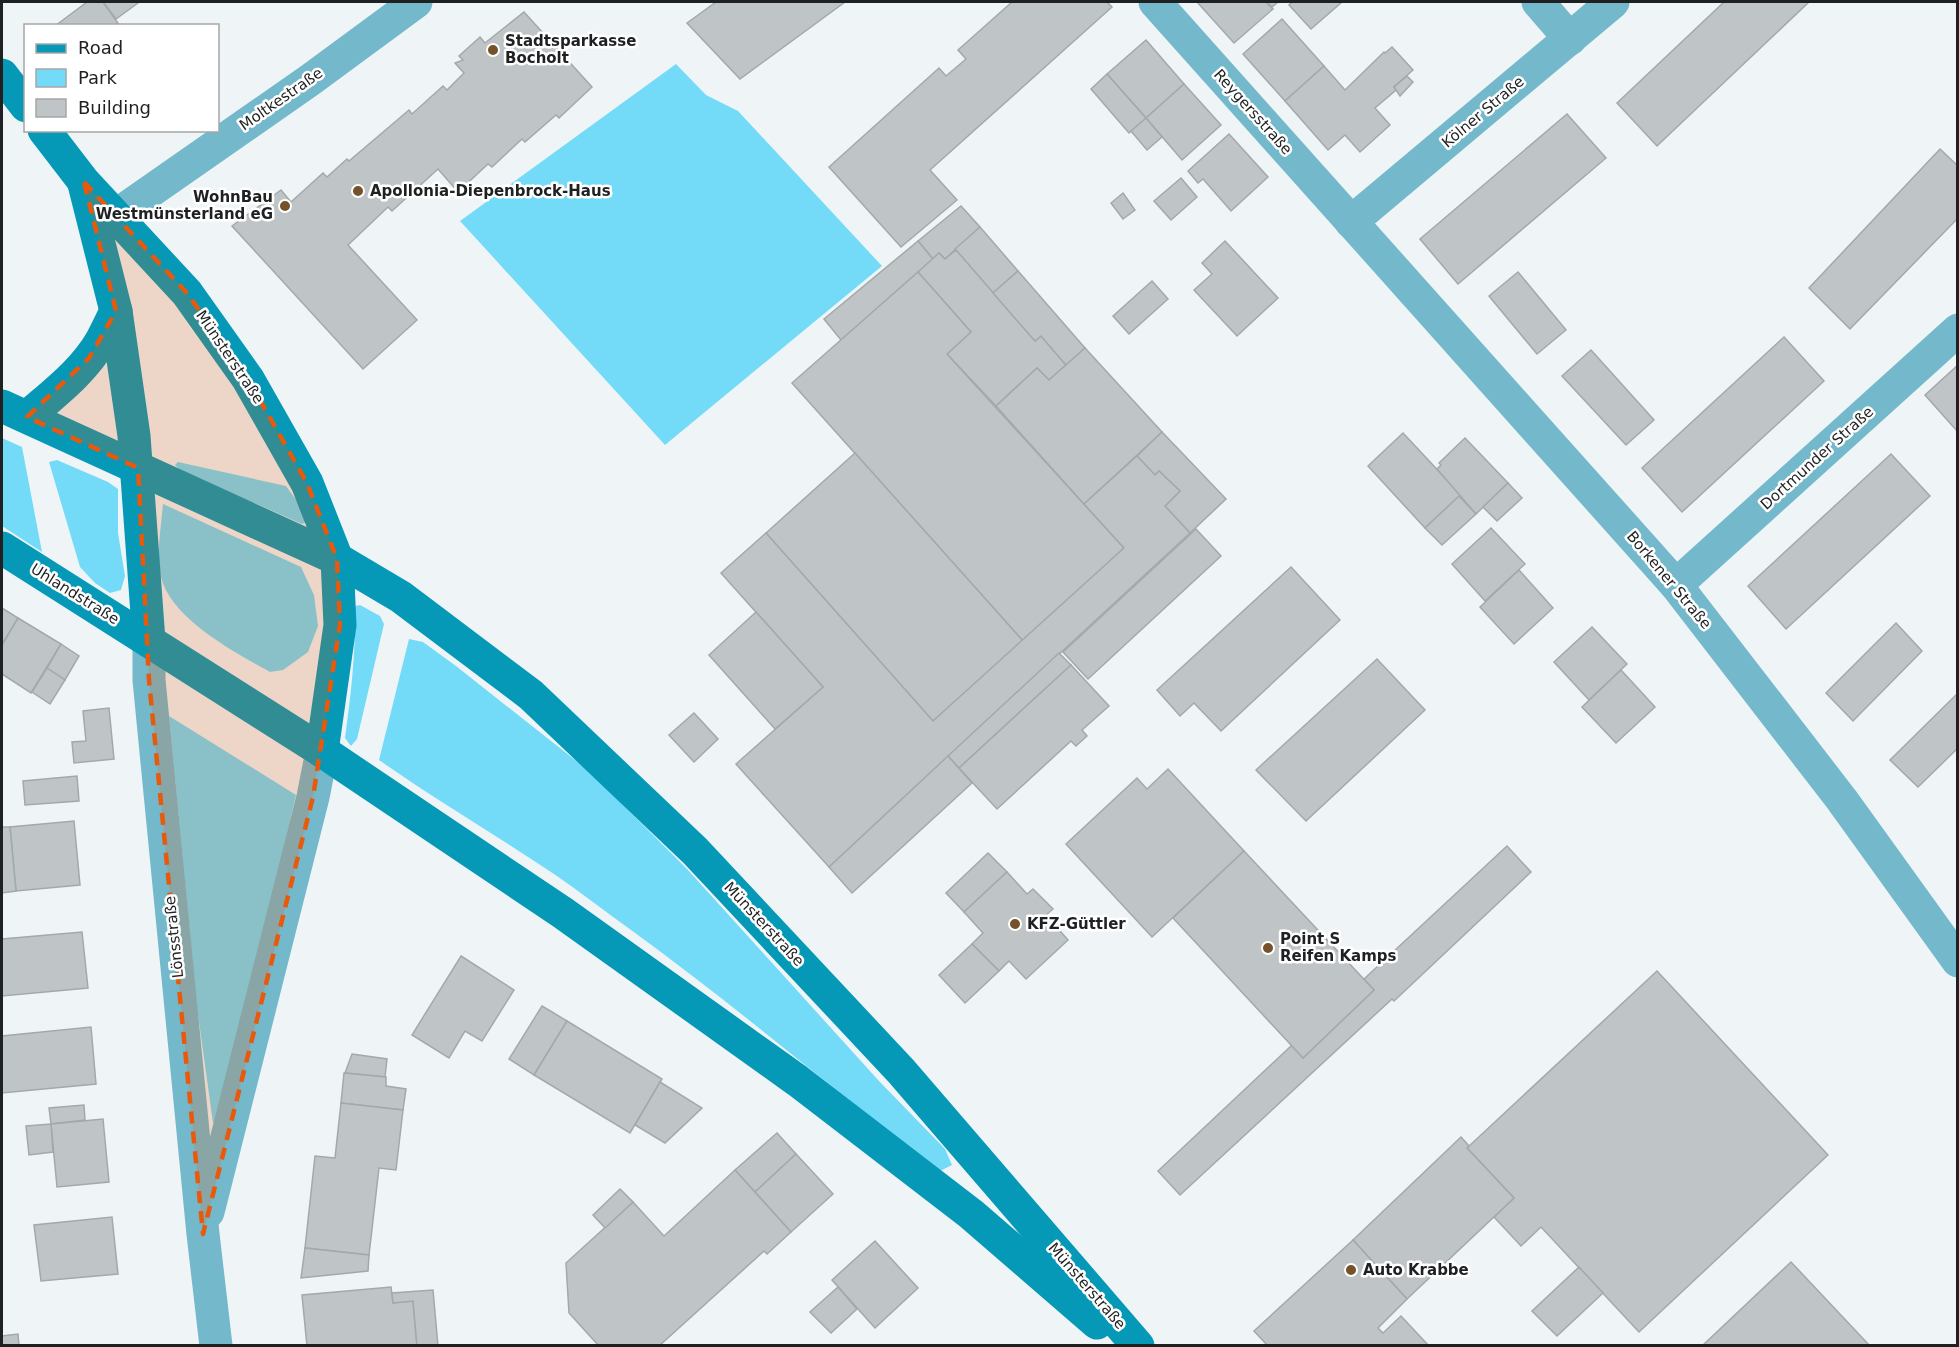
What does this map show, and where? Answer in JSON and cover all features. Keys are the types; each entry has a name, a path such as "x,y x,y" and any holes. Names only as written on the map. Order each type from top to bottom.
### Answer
{"main road":[{"path":"2,75 24,103"},
{"name":"Münsterstraße","path":"46,132 84,183 187,293 248,379 307,483 337,559 340,625 322,752"},
{"name":"Münsterstraße","path":"84,183 116,311 138,468 149,641 322,752 563,913 798,1081 971,1214 1123,1346"},
{"path":"14,412 76,373 101,342 116,311"},
{"name":"Münsterstraße","path":"14,412 337,559 401,597 531,695 695,850 901,1071 1138,1346"},
{"name":"Uhlandstraße","path":"2,548 149,641"}],"street":[{"name":"Moltkestraße","path":"116,216 310,80 416,2"},
{"name":"Reygersstraße","path":"1155,2 1351,222"},
{"path":"1538,2 1570,39"},
{"name":"Kölner Straße","path":"1351,222 1613,2"},
{"name":"Borkener Straße","path":"1351,222 1676,585 1842,800 1958,961"},
{"name":"Dortmunder Straße","path":"1676,585 1958,330"},
{"name":"Lönsstraße","path":"149,641 150,692 216,1346"},
{"name":"Lönsstraße","path":"203,1234 306,828 322,752"}],"highlighted area":[{"path":"84,182 187,293 248,379 307,483 337,559 340,625 313,797 203,1234 149,680 138,468 27,417 89,358 116,311"}],"green space":[{"path":"676,64 706,95 738,111 882,266 665,445 460,221"},
{"path":"2,438 22,447 42,552 2,526"},
{"path":"57,460 108,482 118,489 118,533 125,576 121,590 110,593 95,583 80,567 49,462"},
{"path":"178,462 286,486 299,504 306,522 302,524 180,470 175,465"},
{"path":"163,504 301,567 314,595 318,626 308,652 283,670 270,672 223,645 191,621 177,607 161,577 159,540"},
{"path":"360,605 380,616 384,624 357,739 351,746 345,738 353,672 355,606"},
{"path":"409,639 423,642 456,666 589,771 687,869 879,1081 945,1149 952,1165 940,1171 709,989 583,895 379,760"},
{"path":"169,716 296,795 222,1114 213,1123 197,1007"}],"building":[{"path":"87,2 103,2 119,24 58,24"},
{"path":"103,2 137,2 138,3 116,19"},
{"path":"716,2 845,2 740,79 687,23"},
{"path":"1012,2 1107,2 1112,7 930,170 957,200 901,247 829,167 939,68 946,76 966,59 958,50"},
{"path":"1197,2 1266,2 1273,9 1234,43"},
{"path":"1266,2 1278,2 1272,7"},
{"path":"1292,2 1342,2 1311,29 1289,5"},
{"path":"1724,2 1809,2 1657,146 1617,103"},
{"name":"Apollonia-Diepenbrock-Haus","path":"524,12 592,87 559,118 556,115 525,142 522,139 492,167 488,164 458,192 438,169 392,211 388,207 348,245 417,320 363,369 232,226 281,190 291,202 323,173 327,177 347,159 349,161 409,110 412,114 443,86 447,90 464,73 455,63 463,60 459,56 480,37 485,43"},
{"path":"1282,19 1324,66 1285,101 1243,54"},
{"path":"1146,40 1184,84 1146,118 1107,74"},
{"path":"1392,47 1413,70 1394,87 1396,90 1375,108 1390,125 1360,152 1345,135 1328,150 1285,101 1324,66 1345,90"},
{"path":"1107,74 1146,118 1129,133 1091,89"},
{"path":"1407,76 1413,82 1400,96 1394,87"},
{"path":"1184,84 1221,125 1182,160 1146,118"},
{"path":"1567,114 1606,158 1458,284 1420,239"},
{"path":"1146,118 1162,137 1147,150 1131,131"},
{"path":"1229,134 1268,177 1231,211 1203,179 1198,183 1188,171"},
{"path":"1940,149 1958,166 1958,218 1850,329 1809,288"},
{"path":"1181,178 1197,197 1171,220 1154,201"},
{"path":"1123,193 1135,210 1123,219 1111,203"},
{"path":"961,206 980,227 945,259 939,253 933,259 918,241"},
{"path":"980,227 1018,271 993,293 955,249"},
{"path":"918,241 933,259 841,340 824,319"},
{"path":"1225,241 1278,298 1237,336 1194,290 1212,274 1202,263"},
{"path":"956,250 1035,341 1041,336 1066,365 1049,380 1037,368 996,406 947,354 971,332 918,272 939,253 945,259"},
{"path":"1018,271 1085,348 1066,365 1041,336 1035,341 993,293"},
{"path":"918,272 971,332 947,354 1124,548 1023,641 792,383"},
{"path":"1518,272 1566,330 1537,354 1489,296"},
{"path":"1152,281 1168,299 1129,334 1113,316"},
{"path":"1784,337 1824,381 1682,512 1642,468"},
{"path":"1085,348 1162,432 1084,504 996,406 1037,368 1049,380"},
{"path":"1591,350 1654,420 1626,445 1562,376"},
{"path":"1958,365 1958,432 1925,395"},
{"path":"1162,432 1226,499 1190,533 1165,506 1180,491 1159,471 1155,475 1137,456"},
{"path":"1403,433 1461,495 1425,528 1368,466"},
{"path":"1465,438 1508,483 1476,514 1437,469 1441,465 1439,463"},
{"path":"855,453 1023,641 933,721 766,533"},
{"path":"1891,454 1930,496 1786,629 1748,586"},
{"path":"1137,456 1155,475 1159,471 1180,491 1165,506 1190,533 829,867 736,764 823,687 721,573 766,533 933,721 1124,548 1084,504"},
{"path":"1508,483 1522,498 1497,521 1483,507"},
{"path":"1459,496 1476,514 1442,545 1425,528"},
{"path":"1491,528 1525,564 1485,601 1452,564"},
{"path":"1196,529 1221,556 1088,679 1063,652"},
{"path":"1291,567 1340,620 1221,731 1194,703 1180,716 1157,690"},
{"path":"1519,570 1553,608 1514,644 1480,607"},
{"path":"2,608 18,618 2,645"},
{"path":"756,612 823,687 775,729 709,655"},
{"path":"18,618 61,644 31,693 2,674 2,645"},
{"path":"1896,623 1922,651 1853,721 1826,693"},
{"path":"1592,627 1627,664 1589,700 1554,662"},
{"path":"61,644 79,656 65,680 47,668"},
{"path":"1059,653 1071,665 959,768 948,756"},
{"path":"1377,659 1425,710 1306,821 1256,770"},
{"path":"1071,665 1109,706 1082,730 1087,736 1076,746 1071,741 997,809 959,768"},
{"path":"47,668 65,680 50,704 32,692"},
{"path":"1621,670 1655,707 1616,743 1582,707"},
{"path":"1958,693 1958,748 1918,787 1890,760"},
{"path":"109,708 114,759 74,763 72,742 86,741 83,711"},
{"path":"694,713 718,739 694,762 669,735"},
{"path":"948,756 972,783 852,893 829,867"},
{"path":"1168,769 1244,851 1152,937 1066,844 1137,778 1147,789"},
{"path":"77,776 79,801 25,805 23,781"},
{"path":"74,821 80,885 16,891 10,827"},
{"path":"2,827 10,827 16,891 2,893"},
{"path":"1507,846 1531,872 1394,1001 1392,999 1180,1195 1158,1171 1292,1045 1303,1058 1374,990 1364,979"},
{"name":"Point S Reifen Kamps","path":"1244,851 1374,990 1303,1058 1173,918"},
{"path":"988,853 1007,872 964,912 946,893"},
{"name":"KFZ-Güttler","path":"1007,872 1027,894 1033,889 1053,909 1046,915 1068,940 1026,979 1009,961 999,971 972,944 983,933 964,912"},
{"path":"82,932 88,988 2,996 2,939"},
{"path":"972,944 999,971 965,1003 939,975"},
{"path":"461,956 514,990 482,1041 465,1031 449,1058 412,1035"},
{"path":"1657,971 1828,1155 1639,1332 1541,1227 1521,1246 1494,1217 1514,1198 1467,1148"},
{"path":"542,1006 567,1021 534,1075 509,1059"},
{"path":"567,1021 662,1079 630,1133 534,1075"},
{"path":"91,1027 96,1084 2,1093 2,1036"},
{"path":"352,1054 387,1059 385,1077 345,1073"},
{"path":"344,1073 386,1077 386,1086 406,1089 403,1110 341,1103"},
{"path":"660,1082 702,1108 665,1143 635,1125"},
{"path":"341,1103 403,1110 396,1170 379,1168 369,1255 305,1248 315,1156 335,1158"},
{"path":"84,1105 85,1120 51,1124 49,1108"},
{"path":"103,1119 109,1182 57,1187 51,1124"},
{"path":"51,1124 53,1152 29,1155 26,1126"},
{"path":"777,1133 796,1154 755,1192 735,1170"},
{"path":"1461,1137 1469,1146 1467,1148 1514,1198 1407,1299 1353,1240"},
{"path":"796,1154 833,1194 791,1232 755,1192"},
{"path":"735,1170 791,1232 767,1254 764,1251 659,1346 599,1346 569,1313 566,1263 633,1202 664,1236"},
{"path":"620,1189 633,1202 605,1228 593,1215"},
{"path":"112,1217 118,1274 41,1281 34,1225"},
{"name":"Auto Krabbe","path":"1353,1240 1407,1299 1378,1328 1383,1333 1401,1316 1429,1346 1268,1346 1254,1331"},
{"path":"875,1241 918,1288 875,1328 832,1280"},
{"path":"305,1248 369,1255 368,1271 301,1278"},
{"path":"1791,1262 1870,1346 1702,1346"},
{"path":"1579,1267 1603,1293 1557,1336 1532,1311"},
{"path":"391,1287 393,1303 413,1301 417,1346 307,1346 302,1295"},
{"path":"838,1287 857,1309 831,1333 810,1312"},
{"path":"433,1290 438,1346 417,1346 413,1301 393,1303 392,1293"},
{"path":"18,1334 19,1346 2,1346 2,1336"}],"place":[{"name":"Stadtsparkasse Bocholt","path":"493,50"},
{"name":"Apollonia-Diepenbrock-Haus","path":"358,191"},
{"name":"WohnBau Westmünsterland eG","path":"285,206"},
{"name":"KFZ-Güttler","path":"1015,924"},
{"name":"Point S Reifen Kamps","path":"1268,948"},
{"name":"Auto Krabbe","path":"1351,1270"}]}
